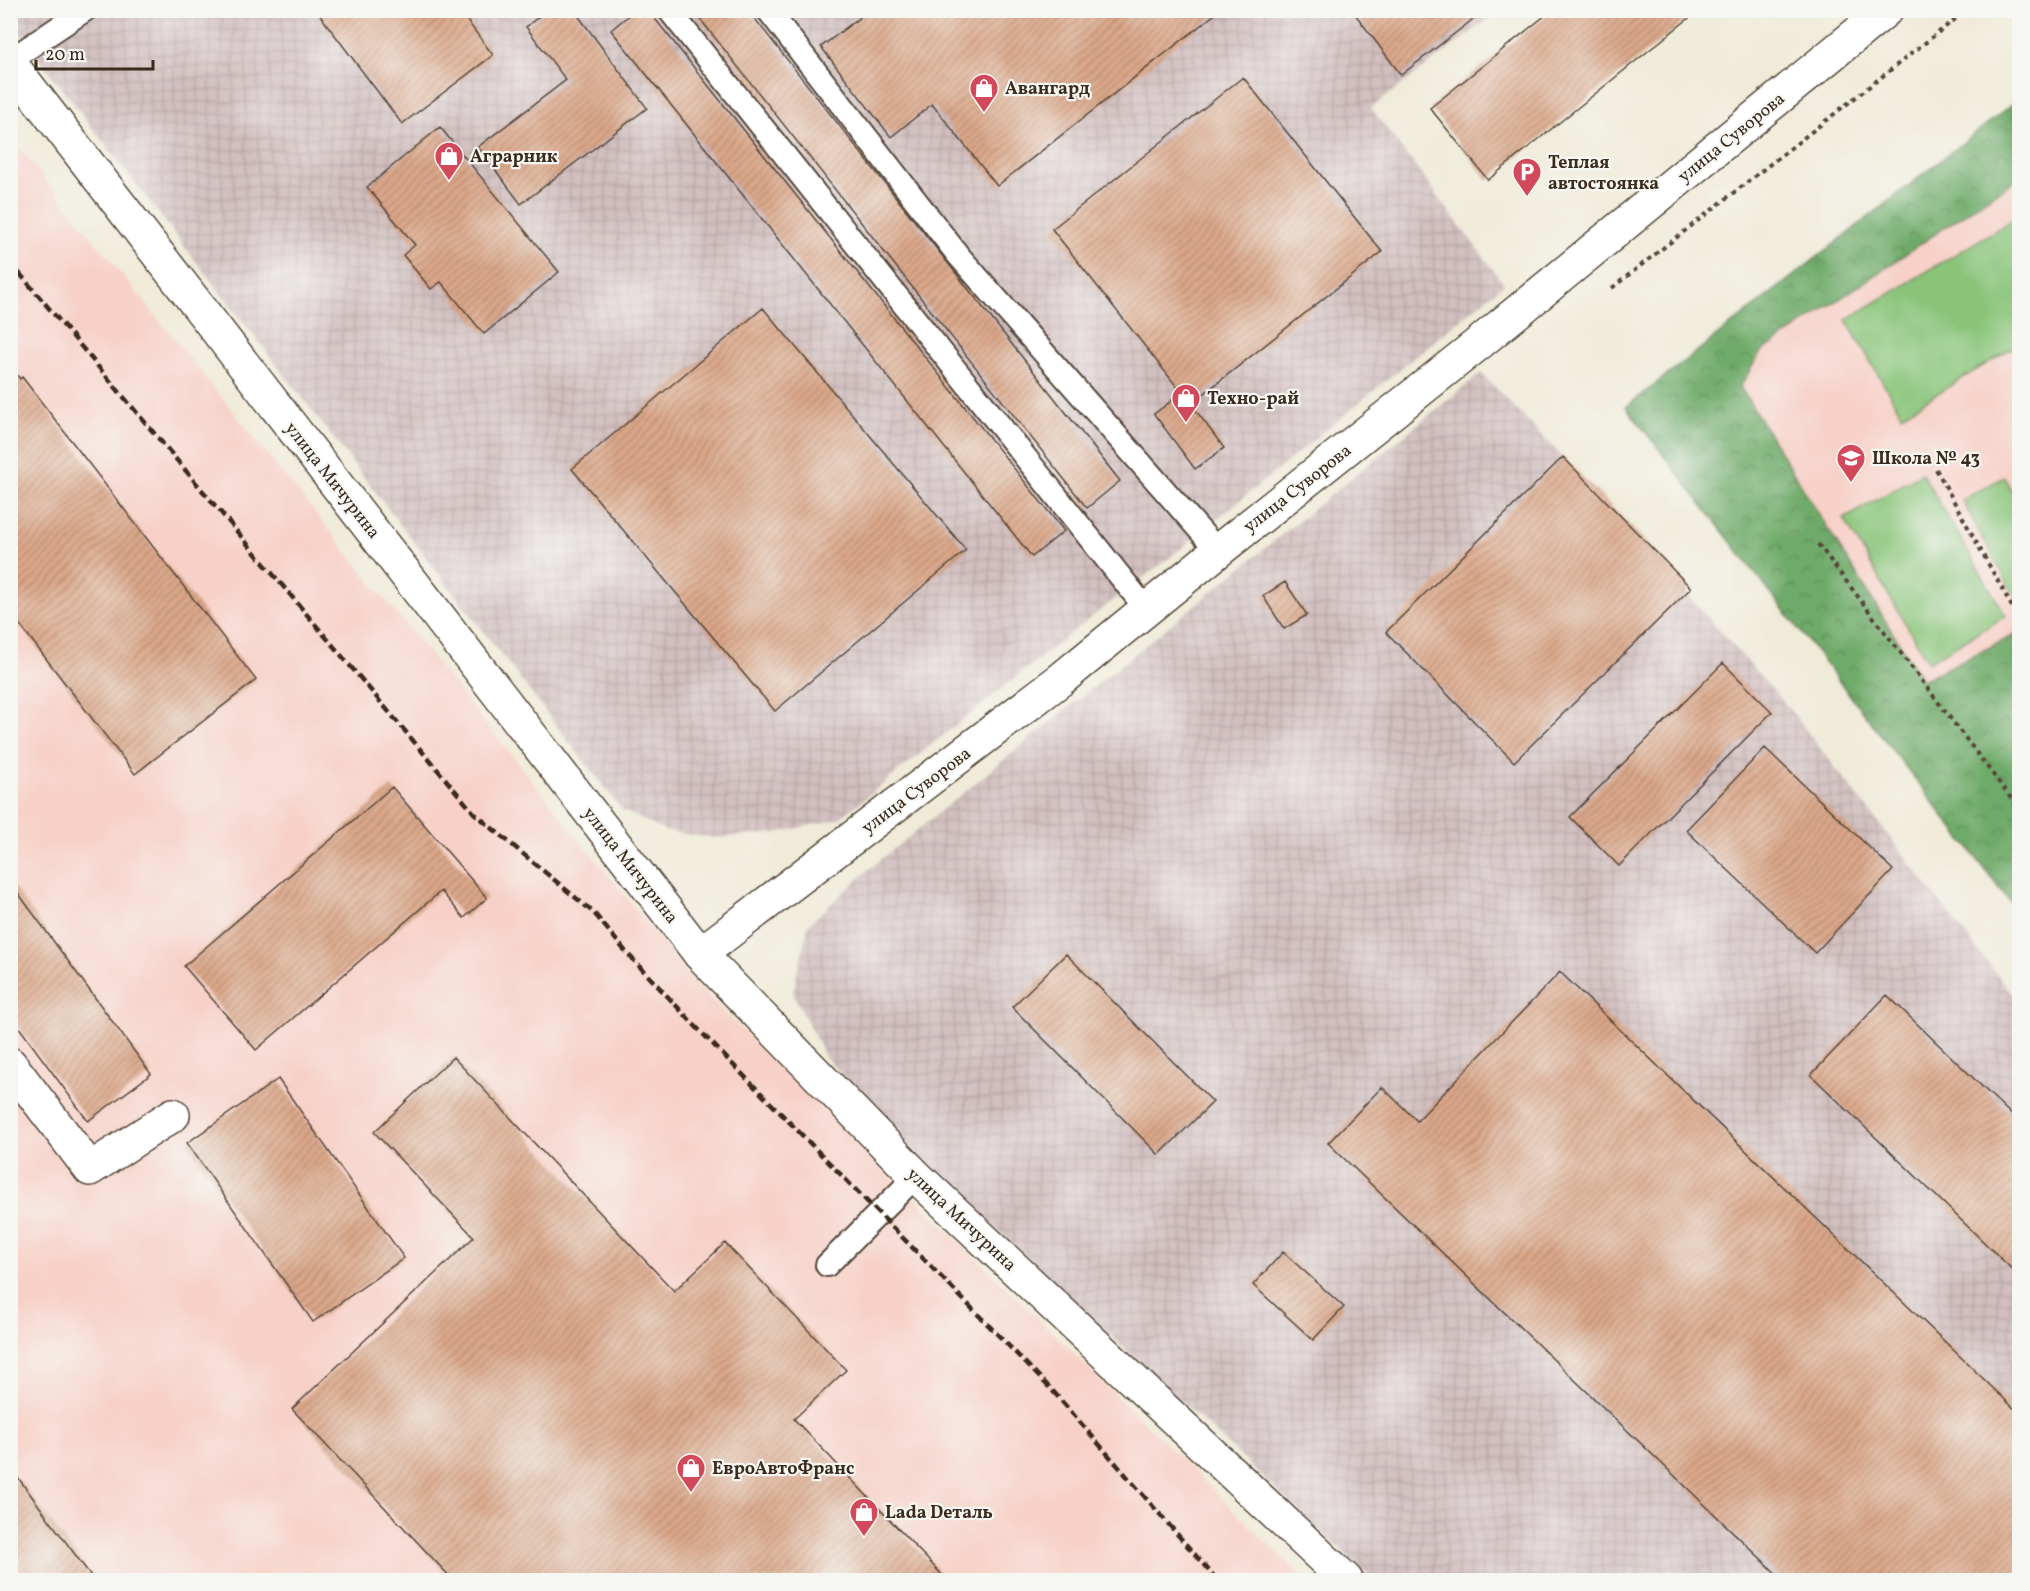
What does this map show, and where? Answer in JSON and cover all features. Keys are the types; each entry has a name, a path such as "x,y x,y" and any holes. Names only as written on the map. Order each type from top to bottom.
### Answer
{"main road":[{"name":"улица Суворова","path":"700,954 1060,680 1218,550 1478,344 1886,10"},
{"name":"улица Мичурина","path":"10,62 700,954 916,1176 1346,1581"},
{"path":"10,1064 90,1169 173,1115"}],"lane":[{"path":"10,62 85,10"},
{"path":"669,10 1147,610"},
{"path":"768,10 958,255 1218,550"},
{"path":"827,1265 916,1176"}],"path":[{"path":"1612,288 1967,10"},
{"path":"1936,469 2016,614"},
{"path":"1818,544 2019,810"}],"shaded area":[{"path":"11,10 1499,11 1371,108 1504,284 1177,552 1085,622 839,819 776,833 714,838 665,831 622,810 11,23"},
{"name":"Школа № 43","path":"2019,99 2019,915 1626,407"},
{"path":"10,136 699,987 1305,1580 11,1580"},
{"path":"1481,373 1584,479 1788,707 2019,1003 2019,1580 1373,1580 920,1158 825,1057 793,993 808,925 868,870"}],"green space":[{"path":"2019,99 2019,177 1760,353 1740,387 1922,680 2019,633 2019,913 1626,407"},
{"path":"2019,216 2019,344 1902,415 1846,320"},
{"path":"1922,473 2006,616 1928,662 1844,519"},
{"path":"2004,477 2019,504 2020,597 2016,599 1962,500"}],"building":[{"path":"316,10 459,10 493,55 402,124"},
{"path":"547,10 574,10 647,108 521,204 478,147 566,80 526,27"},
{"path":"635,10 648,10 1064,531 1032,557 611,30"},
{"path":"693,10 748,10 1120,481 1087,508"},
{"path":"861,10 1213,10 1215,14 997,186 932,104 891,137 821,47 864,14"},
{"path":"1352,10 1485,10 1401,75"},
{"path":"1552,10 1699,10 1488,180 1430,108"},
{"path":"1243,77 1382,252 1191,404 1224,448 1195,469 1154,414 1182,393 1052,229"},
{"path":"440,127 559,272 484,334 441,282 431,289 403,255 415,245 367,187"},
{"path":"763,308 966,550 775,711 572,469"},
{"path":"10,367 20,379 22,377 256,680 135,774 10,612"},
{"path":"1563,457 1691,588 1514,762 1386,632"},
{"path":"1285,582 1307,615 1284,629 1263,596"},
{"path":"1723,663 1772,712 1619,866 1570,817"},
{"path":"1765,748 1893,870 1815,953 1686,830"},
{"path":"392,787 487,898 464,918 441,891 256,1050 184,966"},
{"path":"10,882 151,1074 88,1121 10,1015"},
{"path":"1066,954 1213,1102 1159,1155 1012,1007"},
{"path":"1560,972 2020,1414 2020,1580 1783,1580 1328,1143 1382,1087 1417,1121"},
{"path":"1887,995 2020,1123 2020,1277 1811,1075"},
{"path":"453,1057 674,1291 725,1243 846,1370 794,1419 947,1580 453,1580 292,1409 474,1237 374,1132"},
{"path":"278,1079 404,1258 313,1322 187,1143"},
{"path":"1283,1252 1344,1307 1313,1340 1253,1285"},
{"path":"19,1479 94,1580 10,1580 10,1485"}],"railway":[{"path":"10,262 474,813 594,913 626,952 700,1031 1052,1390 1217,1580"}],"place":[{"name":"Авангард","path":"984,114"},
{"name":"Аграрник","path":"449,182"},
{"name":"Теплая автостоянка","path":"1527,198"},
{"name":"Техно-рай","path":"1186,424"},
{"name":"Школа № 43","path":"1851,484"},
{"name":"ЕвроАвтоФранс","path":"691,1494"},
{"name":"Lada Dеталь","path":"864,1538"}]}
